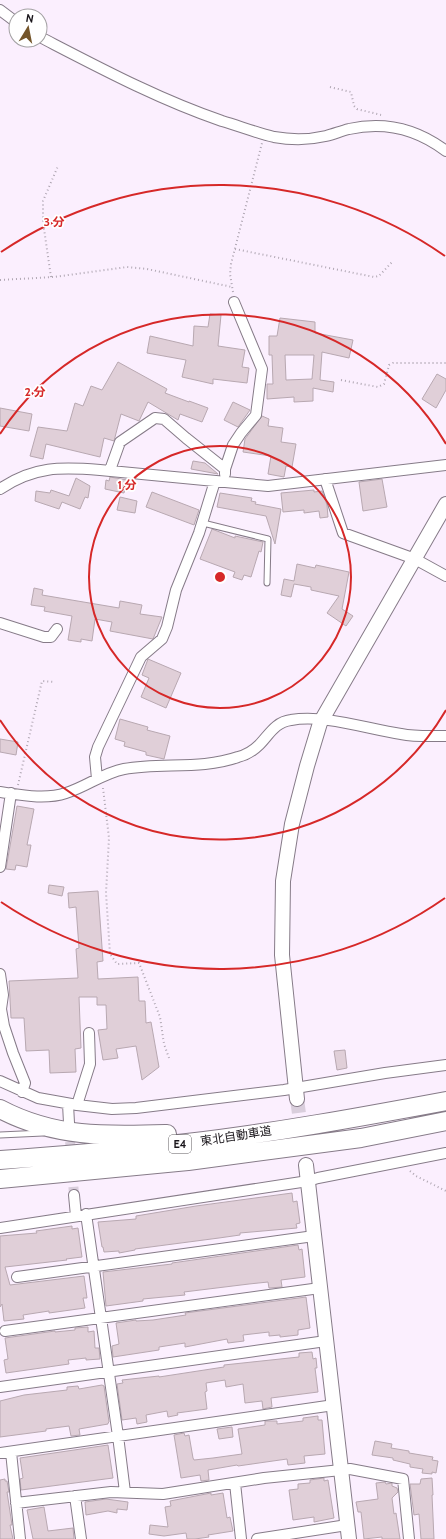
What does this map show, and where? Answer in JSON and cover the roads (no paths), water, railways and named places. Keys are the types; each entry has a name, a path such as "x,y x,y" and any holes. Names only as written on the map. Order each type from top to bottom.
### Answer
{"highway":[{"name":"東北自動車道","path":"0,1160 60,1156 187,1143 359,1117 446,1100"},
{"path":"0,1109 24,1120 65,1127 88,1135 117,1136 185,1133 359,1117"},
{"name":"東北自動車道","path":"0,1179 188,1161 361,1138 446,1121"},
{"path":"0,1190 188,1161"}],"street":[{"path":"48,41 151,93 208,116 264,134 294,139 314,138 366,126 394,127 421,134 446,150"},
{"path":"99,778 96,757 98,747 141,657 162,639 167,627 176,590 236,441 256,415 262,369 234,302"},
{"path":"110,470 120,442 155,418 164,419 225,468"},
{"path":"0,489 31,473 42,470 73,468 110,470 268,486 446,465"},
{"path":"325,479 343,533 414,558 446,576"},
{"path":"296,1094 282,956 283,881 292,824 307,766 322,720 446,504"},
{"path":"0,623 44,637 50,637 57,629"},
{"path":"0,792 43,797 56,796 67,793 108,773 136,767 182,766 226,761 249,753 279,724 285,721 308,718 402,735 424,737 446,736"},
{"path":"0,865 14,794"},
{"path":"0,974 3,995 1,1009 4,1026 12,1053 25,1083 22,1092"},
{"path":"65,1127 90,1064 89,1033"},
{"path":"0,1081 38,1098 112,1109 296,1094 385,1073 446,1065"},
{"path":"0,1228 308,1181 446,1153"},
{"path":"257,1539 348,1532 306,1165"},
{"path":"74,1195 81,1215 93,1266 125,1492"},
{"path":"17,1277 314,1236"},
{"path":"5,1331 320,1288"},
{"path":"0,1387 326,1341"},
{"path":"0,1453 334,1405"},
{"path":"11,1452 20,1539"},
{"path":"16,1503 111,1492 163,1494 235,1483 350,1470 403,1478 409,1539"},
{"path":"235,1483 241,1539"},
{"path":"75,1496 81,1539"}],"lane":[{"path":"202,523 268,539 267,583"},
{"path":"0,1135 65,1127"}],"tunnel":[{"path":"297,1099 306,1165"},
{"path":"69,1127 74,1195"}]}
